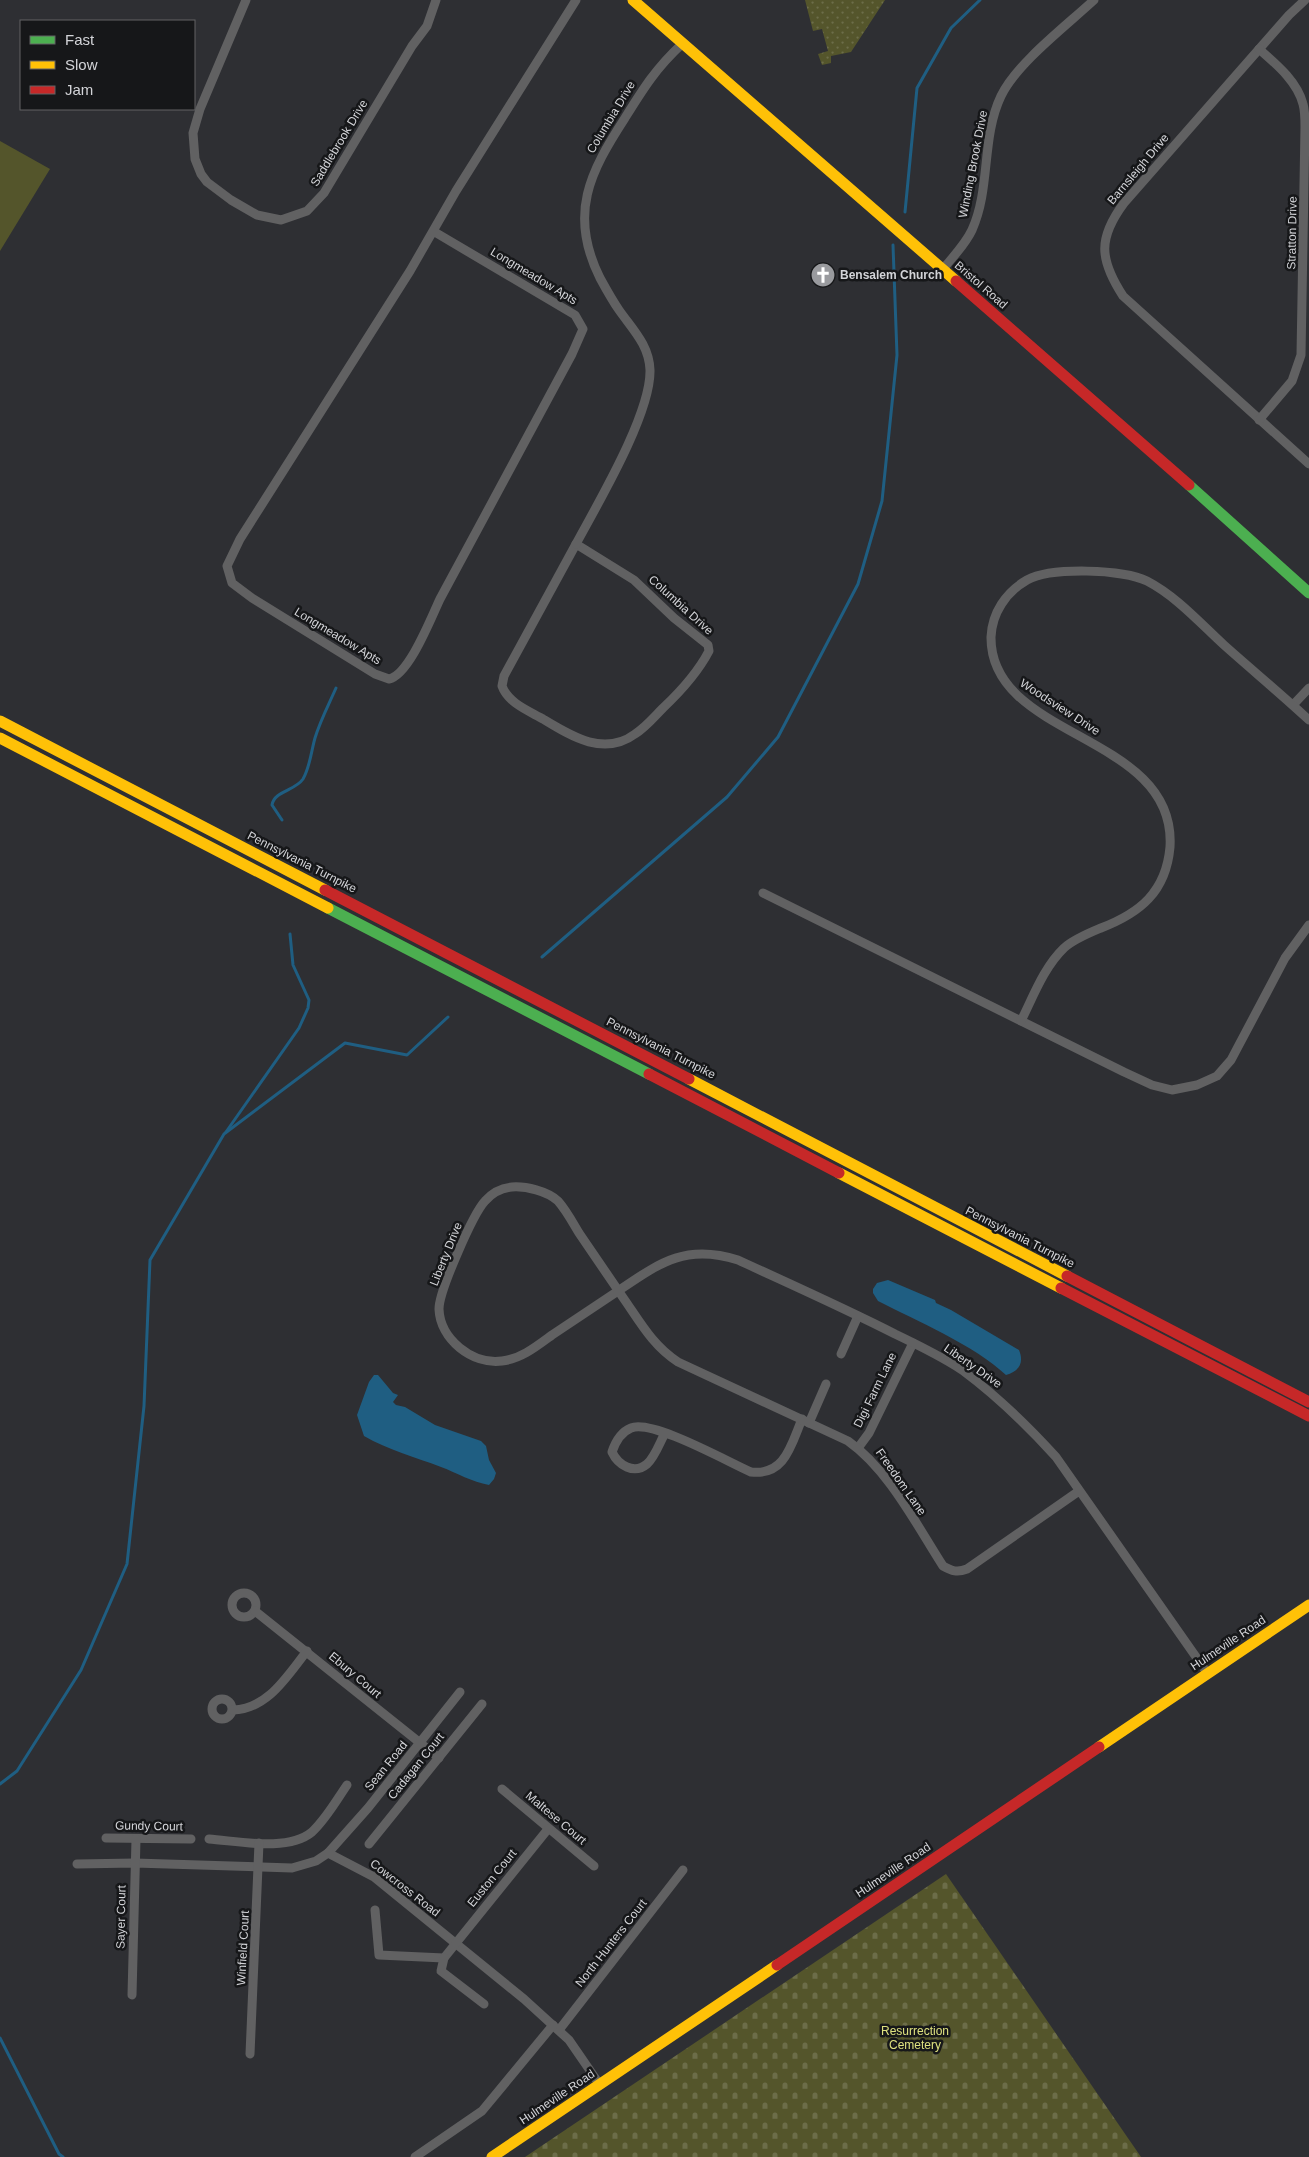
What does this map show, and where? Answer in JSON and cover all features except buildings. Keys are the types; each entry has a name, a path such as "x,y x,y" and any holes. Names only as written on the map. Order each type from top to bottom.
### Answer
{"main road":[{"name":"Bristol Road","path":"633,0 901,232 942,270 1203,497 1309,593"},
{"name":"Pennsylvania Turnpike","path":"0,721 1309,1402"},
{"name":"Pennsylvania Turnpike","path":"0,738 1309,1416"},
{"name":"Hulmeville Road","path":"492,2157 1309,1605"}],"street":[{"name":"Saddlebrook Drive","path":"246,0 200,109 193,133 195,159 207,182 231,200 257,215 281,220 307,212 324,193 412,46 427,26 436,0"},
{"name":"Longmeadow Apts","path":"433,231 575,315 582,329 572,354 444,591 421,638 399,675 389,679 375,674 252,598 232,583 227,566 240,540 576,0"},
{"name":"Winding Brook Drive","path":"942,270 967,239 976,221 991,129 1002,96 1009,83 1032,58 1094,0"},
{"name":"Barnsleigh Drive","path":"1305,0 1289,15 1124,203 1107,230 1105,252 1107,268 1122,296 1309,464"},
{"name":"Columbia Drive","path":"576,544 634,580 674,618 708,645 709,651 691,678 643,728 634,735 612,743 586,742 572,737 509,698 502,686 504,676 576,544 629,440 643,406 649,385 648,358 640,337 619,311 600,277 593,259 585,222 588,190 604,149 648,80 682,44"},
{"name":"Stratton Drive","path":"1259,49 1282,70 1300,94 1304,105 1305,127 1302,355 1292,381 1260,420"},
{"name":"Woodsview Drive","path":"1021,1021 1046,971 1062,949 1091,932 1127,917 1149,900 1158,888 1168,861 1169,831 1164,807 1158,797 1151,787 1131,768 1046,715 1008,687 994,663 991,645 994,621 1003,601 1019,585 1037,576 1052,572 1110,573 1140,578 1175,601 1293,705 1307,713"},
{"path":"1293,705 1309,688"},
{"path":"763,893 1152,1085 1172,1090 1197,1086 1207,1082 1226,1067 1285,958 1309,925"},
{"name":"Liberty Drive","path":"619,1290 558,1202 537,1191 524,1187 510,1187 498,1190 474,1216 444,1288 439,1307 442,1323 459,1348 480,1360 503,1361 524,1354 659,1264 691,1255 720,1254 738,1260 858,1316 941,1357 961,1370 1012,1410 1056,1457 1208,1674"},
{"name":"Freedom Lane","path":"619,1290 654,1343 663,1353 678,1362 848,1441 858,1448 881,1471 942,1566 958,1572 967,1569 1079,1491"},
{"path":"841,1354 858,1316"},
{"name":"Digi Farm Lane","path":"858,1448 869,1433 913,1343"},
{"path":"666,1433 648,1464 642,1467 634,1469 623,1466 617,1462 612,1452 616,1442 630,1428 648,1428 666,1433 751,1472 762,1474 775,1469 781,1463 826,1384"},
{"name":"Ebury Court","path":"255,1611 439,1758"},
{"path":"233,1710 244,1710 260,1702 281,1684 307,1651"},
{"name":"Sean Road","path":"328,1853 460,1692"},
{"name":"Cadagan Court","path":"369,1844 482,1704"},
{"path":"209,1839 284,1844 298,1840 311,1833 347,1785"},
{"name":"Maltese Court","path":"502,1789 594,1866"},
{"name":"Euston Court","path":"455,1944 548,1829"},
{"name":"Gundy Court","path":"106,1838 191,1839"},
{"name":"Sayer Court","path":"132,1995 136,1839"},
{"name":"Winfield Court","path":"250,2054 259,1868 258,1843"},
{"path":"77,1864 135,1863 292,1868 302,1866 328,1853"},
{"name":"Cowcross Road","path":"328,1853 374,1877 556,2027 583,2059 600,2085"},
{"name":"North Hunters Court","path":"415,2157 482,2111 556,2027 682,1870"},
{"path":"375,1910 379,1955 444,1958"},
{"path":"455,1944 444,1958 442,1971 484,2004"}],"green space":[{"path":"805,0 885,0 851,52 831,56 831,63 822,65 818,54 828,51 822,29 813,31"},
{"path":"0,141 50,169 0,251"},
{"name":"Resurrection Cemetery","path":"946,1874 1141,2157 525,2157"}],"water":[{"path":"888,1280 935,1300 936,1303 1019,1350 1020,1365 1015,1371 1006,1375 993,1364 962,1344 878,1301 873,1293 873,1289 877,1283"},
{"path":"374,1375 378,1375 393,1393 398,1395 393,1402 396,1405 405,1407 435,1425 481,1441 486,1446 489,1460 496,1473 489,1485 471,1480 364,1436 357,1415 369,1382"}],"waterway":[{"path":"905,212 917,88 951,28 980,0"},
{"path":"542,957 727,797 778,737 858,584 882,501 897,355 893,245"},
{"path":"282,820 272,805 274,800 303,779 317,732 336,688"},
{"path":"226,1132 299,1028 308,1008 309,1000 293,965 290,934"},
{"path":"0,1784 17,1771 81,1670 127,1564 144,1406 150,1260 224,1134 345,1043 407,1055 448,1017"},
{"path":"0,2038 59,2154 63,2157"}],"traffic: fast":[{"path":"1189,485 1309,593"},
{"path":"328,908 649,1074"}],"traffic: slow":[{"path":"633,0 956,281"},
{"path":"0,721 325,890"},
{"path":"0,738 328,908"},
{"path":"689,1079 1067,1276"},
{"path":"839,1173 1061,1288"},
{"path":"1099,1747 1309,1605"},
{"path":"492,2157 777,1965"}],"traffic: jam":[{"path":"956,281 1189,485"},
{"path":"325,890 689,1079"},
{"path":"649,1074 839,1173"},
{"path":"1067,1276 1309,1402"},
{"path":"1061,1288 1309,1416"},
{"path":"777,1965 1099,1747"}],"place":[{"name":"Bensalem Church","path":"823,275"}]}
